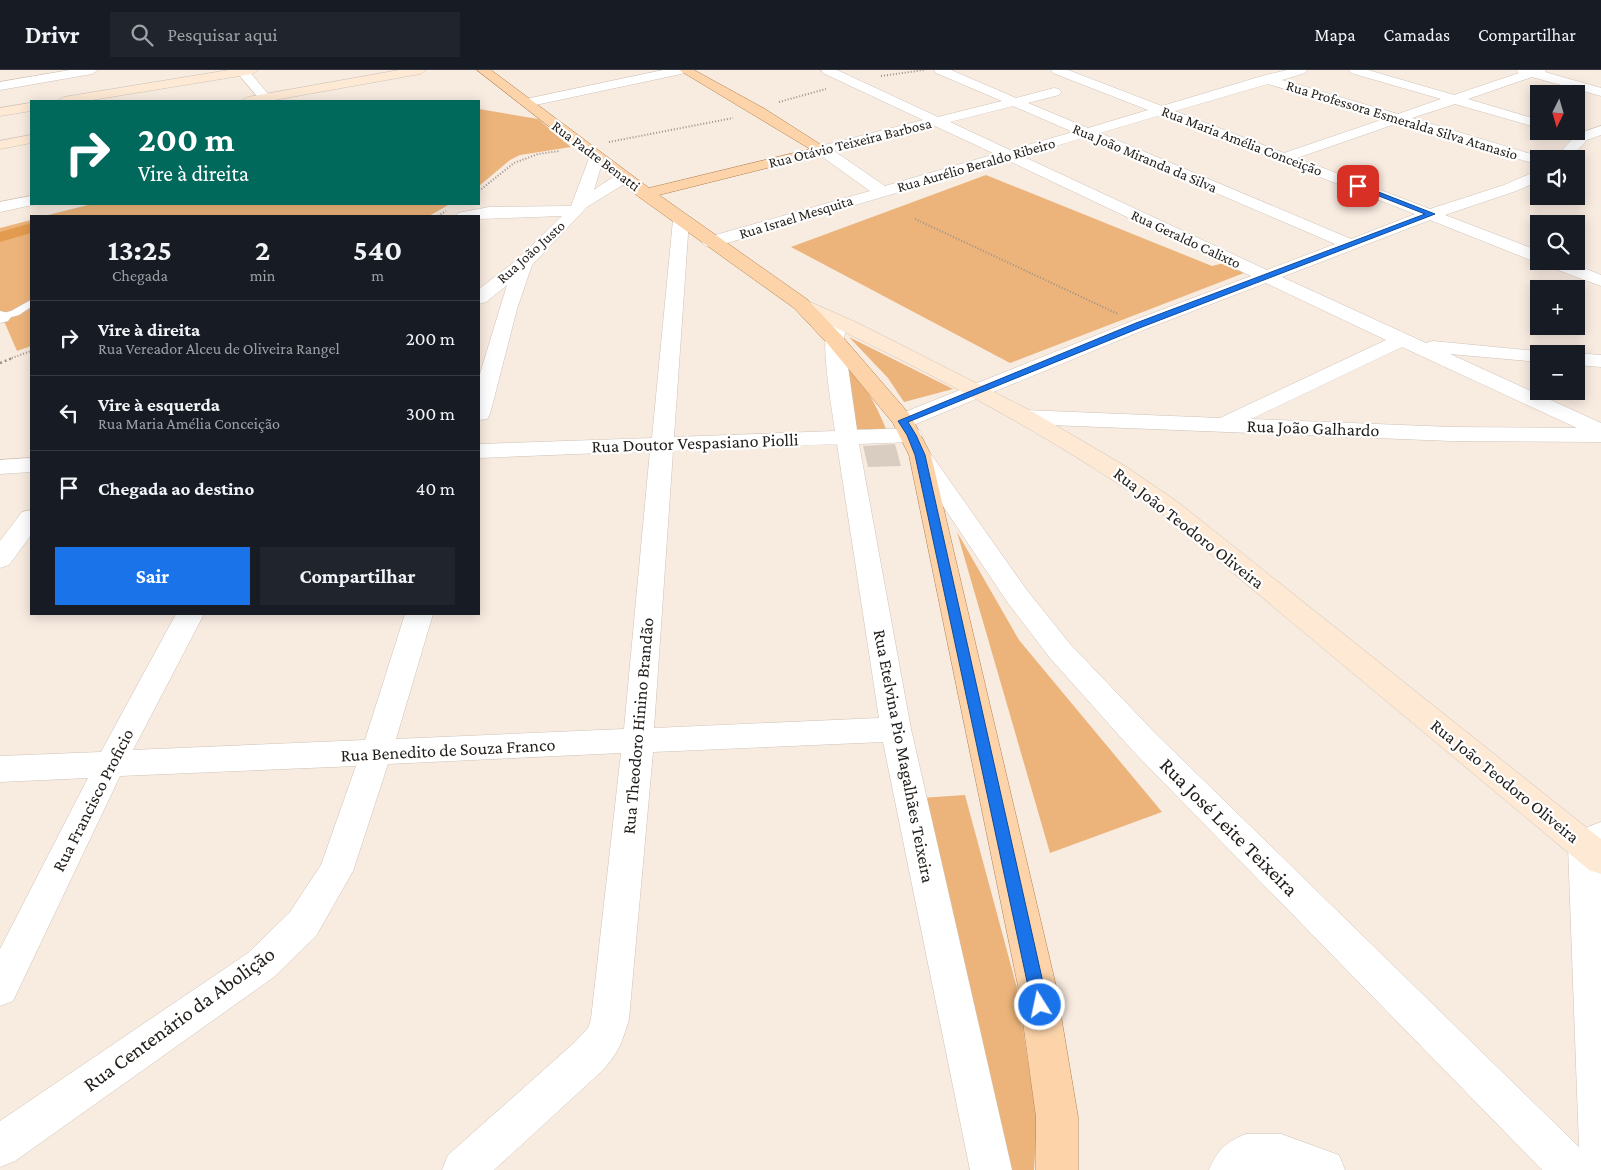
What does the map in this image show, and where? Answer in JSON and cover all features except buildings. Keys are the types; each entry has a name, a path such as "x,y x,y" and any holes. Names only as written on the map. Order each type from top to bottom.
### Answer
{"main road":[{"name":"Rua Padre Benatti","path":"483,70 711,242"},
{"path":"683,70 760,112 822,150"},
{"name":"Rua Otávio Teixeira Barbosa","path":"645,194 822,150"},
{"path":"711,242 836,330 911,437 1037,986 1056,1117 1057,1170"}],"street":[{"path":"0,86 92,70"},
{"path":"70,100 245,70 266,100 420,70"},
{"path":"526,103 683,70"},
{"name":"Rua Geraldo Calixto","path":"827,70 1007,156 1601,431"},
{"name":"Rua João Miranda da Silva","path":"940,70 1351,245"},
{"name":"Rua Maria Amélia Conceição","path":"1056,70 1286,157 1530,253"},
{"name":"Rua Aurélio Beraldo Ribeiro","path":"881,191 1301,70"},
{"path":"1355,70 1530,121"},
{"path":"1286,157 1531,71 1601,92"},
{"name":"Rua Professora Esmeralda Silva Atanasio","path":"1244,72 1530,158"},
{"name":"Rua Otávio Teixeira Barbosa","path":"822,150 1054,92"},
{"path":"0,112 30,107"},
{"path":"1585,133 1601,130"},
{"path":"1585,138 1601,142"},
{"path":"0,145 30,139"},
{"path":"822,150 881,191"},
{"path":"578,207 591,151"},
{"path":"470,215 489,212 578,207 624,178"},
{"path":"911,437 973,391 1267,276 1530,179"},
{"name":"Rua Israel Mesquita","path":"711,242 881,191"},
{"path":"0,207 30,200"},
{"name":"Rua João Justo","path":"480,297 524,263 578,207"},
{"name":"Rua Theodoro Hinino Brandão","path":"462,1170 588,1057 604,1039 610,1019 638,742 681,220"},
{"path":"480,410 508,309 524,263"},
{"path":"1573,270 1601,281"},
{"path":"480,307 508,309"},
{"name":"Rua João Teodoro Oliveira","path":"836,330 973,391 1025,417 1117,471 1170,508 1596,847"},
{"name":"Rua Etelvina Pio Magalhães Teixeira","path":"836,330 846,437 896,729 991,1170"},
{"path":"1224,424 1408,343 1530,355"},
{"path":"1585,360 1601,361"},
{"name":"Rua João Galhardo","path":"1025,417 1451,434 1601,435"},
{"name":"Rua Doutor Vespasiano Piolli","path":"480,451 846,437 911,437"},
{"name":"Rua José Leite Teixeira","path":"911,437 1017,596 1060,651 1144,742 1572,1170"},
{"path":"0,467 30,465"},
{"path":"0,559 30,519"},
{"name":"Rua Francisco Proficio","path":"0,988 110,765 189,615"},
{"name":"Rua Centenário da Abolição","path":"0,1146 261,965 303,924 336,871 376,753 419,615"},
{"name":"Rua Benedito de Souza Franco","path":"0,769 896,729"},
{"path":"1596,847 1601,1170"},
{"path":"1238,1163 1280,1155 1324,1170"}],"lane":[{"path":"1,317 15,313 30,304"}],"path":[{"path":"480,190 502,175 514,163 538,154 591,151 760,112 789,98 853,83 924,70"},
{"path":"915,219 1139,325"},
{"path":"0,363 30,351"}],"shaded area":[{"path":"480,109 538,119 571,147 520,155 510,160 480,185"},
{"path":"986,175 1212,266 1224,263 1244,273 1010,363 791,247"},
{"path":"88,205 448,205 431,215 48,215"},
{"path":"30,220 30,346 17,351 0,312 0,228"},
{"path":"30,223 30,233 0,242 0,232"},
{"path":"849,337 953,389 904,402 888,378"},
{"path":"842,362 850,369 868,393 886,429 855,429"},
{"path":"957,532 1019,640 1162,812 1050,853"},
{"path":"965,795 1017,988 1037,1123 1034,1170 1007,1170 920,798"}],"route":[{"path":"1040,1005 920,455 912,435 903,421 1139,325 1431,214 1358,186"}]}
